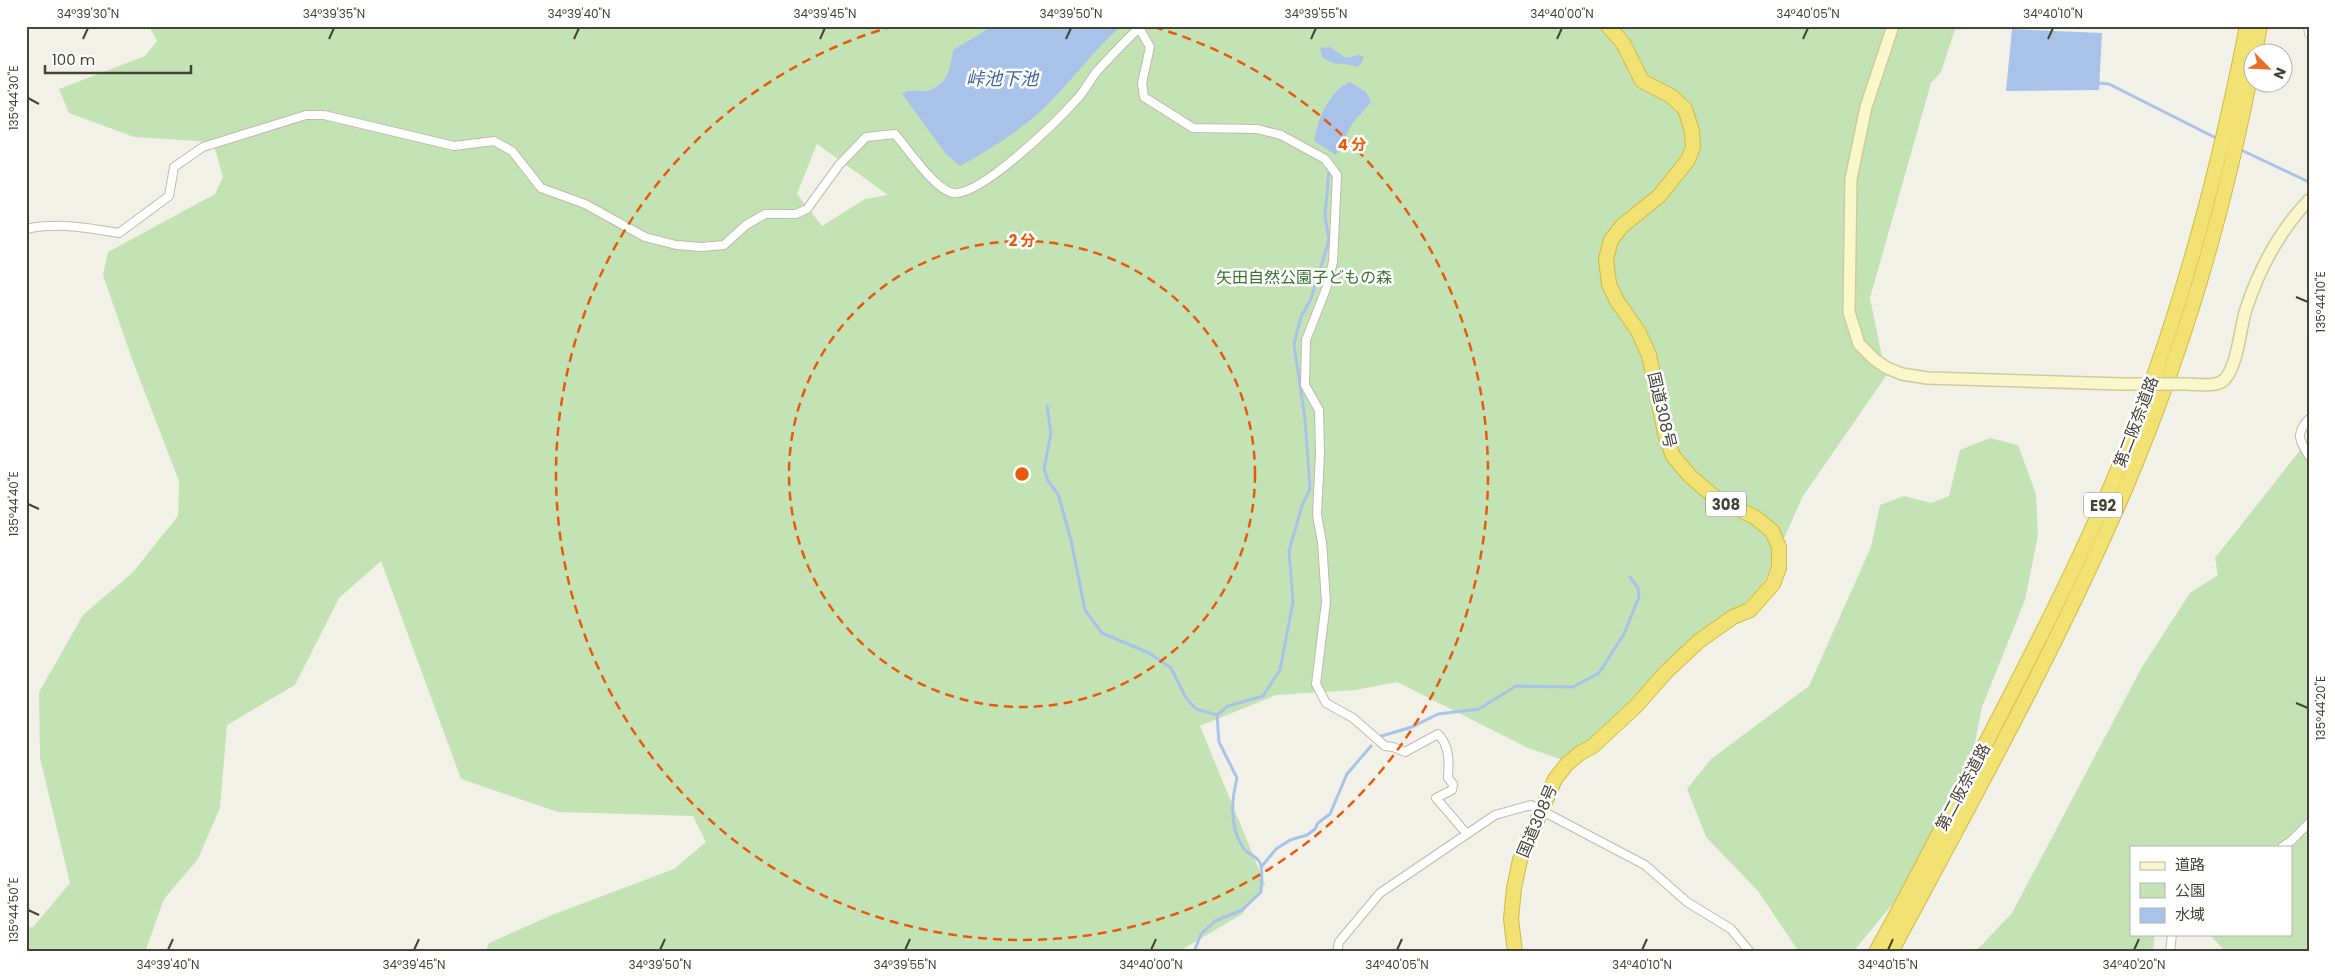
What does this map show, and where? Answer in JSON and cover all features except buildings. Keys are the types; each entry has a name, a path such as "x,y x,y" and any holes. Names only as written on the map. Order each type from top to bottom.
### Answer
{"highway":[{"name":"国道308号","path":"1515,952 1511,919 1514,888 1520,860 1555,779 1567,764 1605,735 1699,642 1733,618 1750,610 1773,584 1780,561 1777,540 1765,524 1712,495 1690,476 1673,456 1665,433 1649,355 1638,331 1620,306 1609,284 1606,258 1611,240 1622,226 1659,196 1688,160 1693,147 1692,131 1685,108 1671,96 1642,81 1622,43 1608,26"},
{"name":"第二阪奈道路","path":"1876,952 2051,619 2118,470 2164,348 2186,279 2220,155 2247,26"},
{"path":"2257,42 2260,26"},
{"name":"第二阪奈道路","path":"1891,952 2062,625 2126,485 2152,420 2199,284 2233,159 2247,92"}],"street":[{"path":"1893,26 1866,107 1851,179 1848,312 1859,344 1887,368 1910,376 1936,378 2121,384 2209,384 2225,379 2232,366 2246,310 2259,274 2281,235 2309,200"},
{"path":"2308,26 2309,34"},
{"path":"26,229 40,226 76,225 119,234 169,196 174,167 203,147 306,115 324,115 454,146 494,141 512,151 541,188 585,204 645,237 676,246 702,247 724,245 746,225 765,214 796,214 807,209 839,165 866,137 895,134 937,184 952,193 966,193 991,177 1045,133 1080,96 1097,72 1139,27 1150,47 1142,83 1144,97 1193,128 1257,129 1281,135 1325,159 1337,175 1333,262 1326,289 1306,340 1305,385 1319,410 1320,453 1317,515 1322,542 1326,602 1316,684 1326,703 1353,718 1384,746 1393,747 1405,752 1438,734 1446,741 1449,764 1448,778 1452,784 1452,790 1436,798 1467,834"},
{"path":"2309,419 2300,431 2300,442 2309,456"},
{"path":"1337,952 1339,942 1380,893 1495,815 1531,805 1645,865 1687,902 1731,928 1750,952"},
{"path":"2284,846 2309,823"},
{"path":"2170,952 2172,936"}],"green space":[{"name":"矢田自然公園子どもの森","path":"149,26 1956,26 1941,72 1931,83 1870,298 1886,376 1803,496 1763,585 1662,686 1563,760 1528,748 1397,682 1355,690 1276,695 1200,726 1265,884 1242,914 1178,952 485,952 489,943 552,915 674,869 706,842 693,816 558,812 461,779 381,561 339,598 295,685 227,725 220,808 198,859 164,899 145,952 26,952 26,928 33,927 70,883 40,758 39,692 83,615 133,572 178,516 179,481 132,359 103,275 108,252 215,194 223,177 213,142 134,137 69,113 59,89 145,56 157,41","holes":["817,144 888,195 865,199 822,226 797,194"]},
{"path":"1990,438 2018,445 2036,494 2038,535 2025,600 1982,707 1970,768 1913,874 1895,901 1853,952 1799,952 1758,891 1706,837 1687,789 1711,759 1809,686 1871,547 1880,505 1904,496 1931,503 1949,496 1960,450"},
{"path":"2309,439 2309,952 2226,952 2211,936 2292,936 2292,846 2130,846 2130,936 2155,936 2153,952 1975,952 2012,913 2142,667 2190,593 2218,575 2215,558"}],"water":[{"name":"峠池下池","path":"993,26 1121,26 1033,118 982,154 960,166 946,154 902,94 912,90 922,91 935,88 944,79 950,68 953,50"},
{"path":"2012,29 2102,33 2099,90 2006,91"},
{"path":"1330,47 1346,58 1359,55 1364,57 1357,67 1332,62 1322,57 1320,48"},
{"path":"1350,82 1366,92 1371,102 1352,124 1336,155 1314,141 1325,107 1342,86"}],"waterway":[{"path":"2097,83 2109,84 2218,139"},
{"path":"2239,149 2309,182"},
{"path":"1194,952 1201,934 1215,921 1242,910 1261,892 1261,864 1258,859 1244,849 1239,841 1234,824 1233,796 1237,778 1219,742 1217,715 1228,706 1263,696 1280,670 1293,602 1289,551 1302,506 1310,489 1305,419 1294,344 1301,317 1311,299 1329,240 1325,216 1329,171"},
{"path":"1047,406 1051,433 1044,469 1048,481 1058,494 1071,540 1085,610 1102,633 1149,653 1171,668 1186,698 1196,709 1217,715"},
{"path":"1378,737 1412,727 1438,714 1479,709 1516,686 1573,687 1599,673 1624,634 1639,597 1638,588 1630,577"},
{"path":"1262,866 1276,849 1290,840 1307,835 1330,814 1347,774 1371,746"}]}
